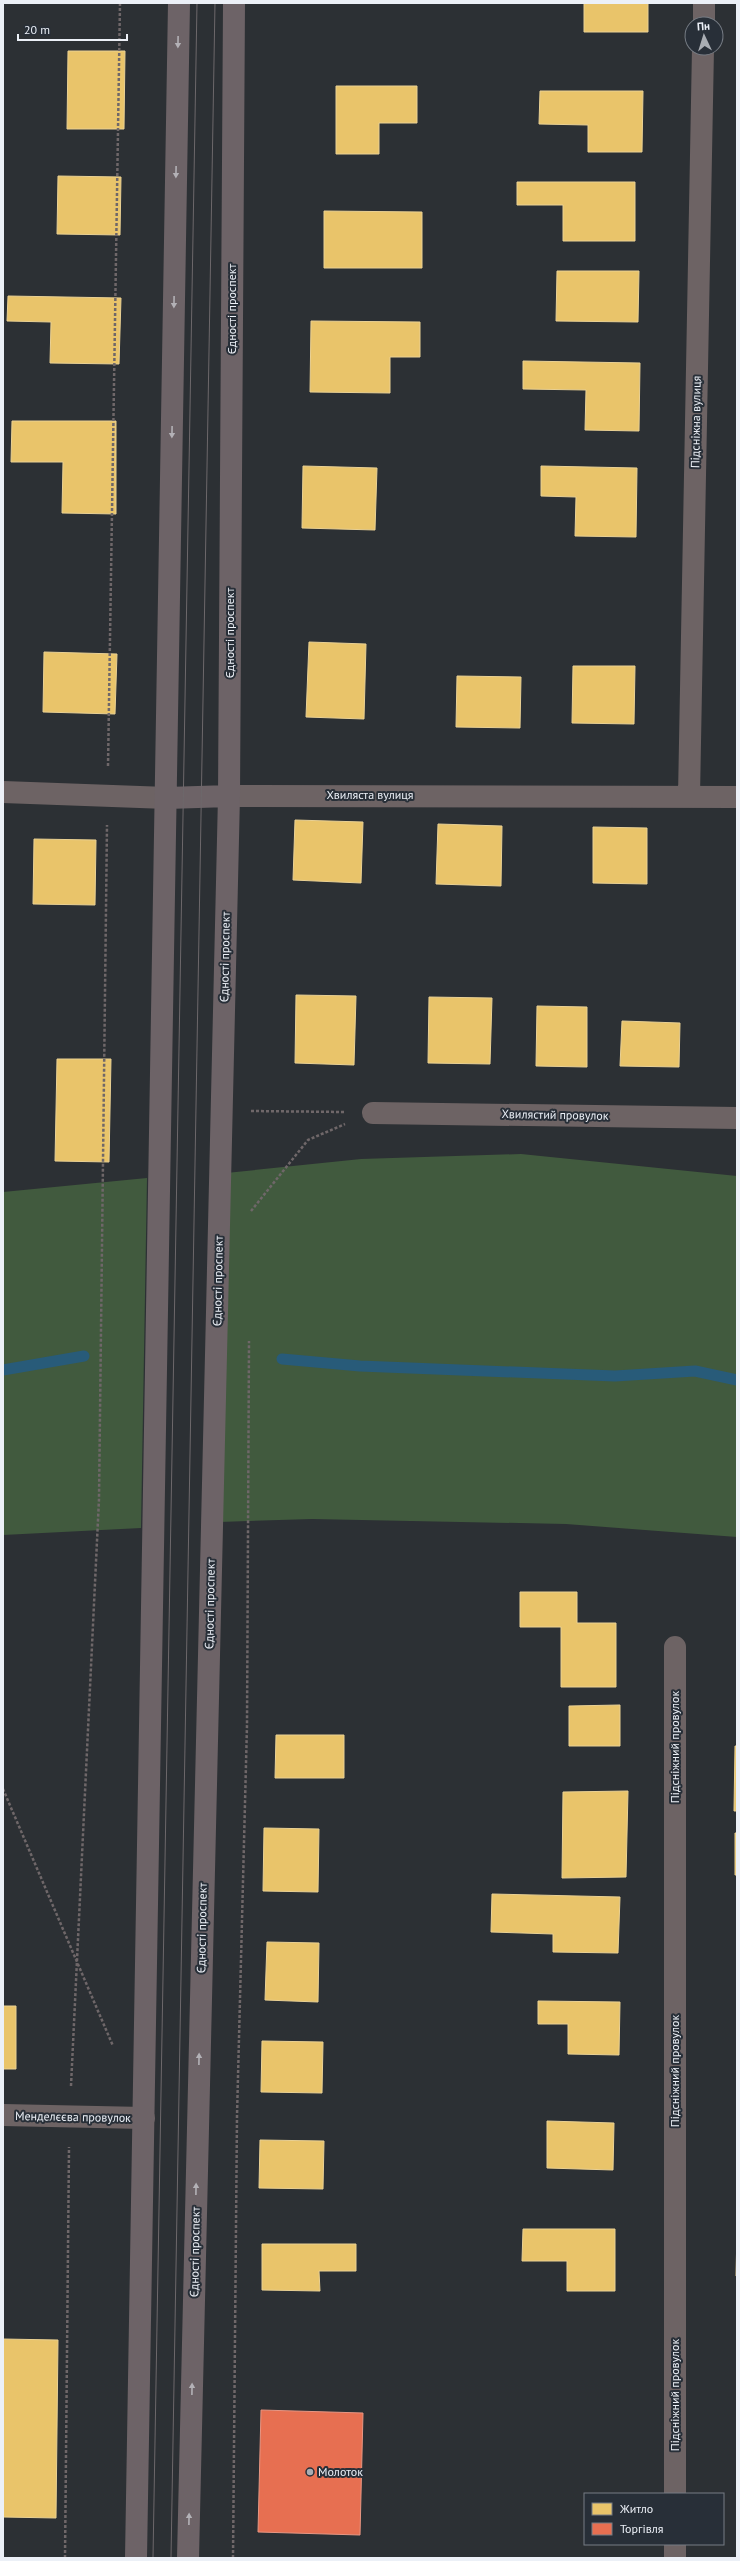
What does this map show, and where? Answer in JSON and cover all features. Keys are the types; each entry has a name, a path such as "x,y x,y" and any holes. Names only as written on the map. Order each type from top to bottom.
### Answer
{"main road":[{"path":"136,2558 167,798 179,3"},
{"name":"Єдності проспект","path":"188,2558 229,796 234,3"},
{"name":"Хвиляста вулиця","path":"167,798 229,796"}],"street":[{"path":"704,3 704,16"},
{"name":"Підсніжна вулиця","path":"689,796 703,56"},
{"name":"Хвиляста вулиця","path":"3,792 167,798"},
{"name":"Хвиляста вулиця","path":"229,796 737,797"},
{"name":"Хвилястий провулок","path":"373,1113 737,1118"},
{"name":"Підсніжний провулок","path":"675,1647 675,2493"},
{"name":"Менделєєва провулок","path":"3,2116 144,2118"},
{"path":"675,2545 675,2558"}],"path":[{"path":"65,2558 69,2117 99,1498 107,796 120,3"},
{"path":"250,1111 373,1113"},
{"path":"250,1213 308,1140 373,1113"},
{"path":"233,2558 237,2116 247,1725 249,1339"},
{"path":"3,1789 116,2053"}],"green space":[{"path":"521,1154 737,1176 737,1537 566,1524 312,1519 219,1522 226,1173 361,1159"},
{"path":"147,1178 141,1528 3,1535 3,1192"}],"building: Житло":[{"path":"584,3 648,3 648,32 584,32"},
{"path":"68,51 125,51 124,129 67,129"},
{"path":"336,86 417,86 417,123 379,123 379,154 336,154"},
{"path":"540,91 643,91 642,152 588,152 588,125 539,124"},
{"path":"58,176 121,177 120,235 57,234"},
{"path":"517,182 635,182 635,241 563,241 563,205 517,205"},
{"path":"324,211 422,212 422,268 324,268"},
{"path":"557,271 639,271 638,322 556,321"},
{"path":"8,296 121,298 119,364 50,363 51,322 7,321"},
{"path":"311,321 420,322 420,357 390,357 390,393 310,392"},
{"path":"523,361 640,363 639,431 585,430 586,390 523,389"},
{"path":"12,421 116,421 116,514 62,513 63,462 11,462"},
{"path":"303,466 377,468 375,530 302,528"},
{"path":"541,466 637,468 636,537 575,536 576,497 541,496"},
{"path":"309,642 366,644 364,719 306,717"},
{"path":"44,652 117,654 115,714 43,712"},
{"path":"573,666 635,666 634,724 572,723"},
{"path":"457,676 521,677 520,728 456,727"},
{"path":"295,820 363,822 361,883 293,880"},
{"path":"438,824 502,826 501,886 436,884"},
{"path":"593,827 647,828 647,884 593,883"},
{"path":"34,839 96,840 95,905 33,904"},
{"path":"296,995 356,996 354,1065 295,1063"},
{"path":"429,997 492,998 490,1064 428,1063"},
{"path":"537,1006 587,1007 587,1067 536,1066"},
{"path":"622,1021 680,1023 679,1067 620,1066"},
{"path":"57,1059 111,1059 109,1162 55,1161"},
{"path":"520,1592 577,1592 577,1623 616,1623 616,1687 561,1687 561,1627 520,1627"},
{"path":"620,1705 620,1746 569,1746 569,1706"},
{"path":"276,1735 344,1735 344,1778 275,1778"},
{"path":"735,1746 737,1746 737,1811 734,1811"},
{"path":"628,1791 626,1877 562,1878 563,1792"},
{"path":"264,1828 319,1829 318,1892 263,1891"},
{"path":"735,1833 737,1833 737,1875 735,1875"},
{"path":"492,1894 620,1897 618,1953 553,1952 553,1934 491,1932"},
{"path":"267,1942 319,1943 318,2002 265,2000"},
{"path":"538,2001 620,2002 619,2055 568,2054 568,2024 538,2024"},
{"path":"3,2006 16,2006 16,2069 3,2069"},
{"path":"262,2041 323,2042 322,2093 261,2092"},
{"path":"547,2121 614,2123 613,2170 547,2168"},
{"path":"260,2140 324,2141 323,2189 259,2188"},
{"path":"523,2229 615,2229 615,2291 567,2291 567,2261 522,2261"},
{"path":"737,2231 737,2276 736,2276"},
{"path":"262,2244 356,2244 356,2271 319,2271 320,2291 262,2290"},
{"path":"3,2339 58,2340 56,2518 3,2517"}],"building: Торгівля":[{"path":"261,2410 363,2413 360,2535 258,2532"}],"waterway":[{"path":"3,1370 84,1356"},
{"path":"282,1359 360,1366 615,1376 695,1371 737,1380"}],"tram line":[{"path":"153,2558 197,3"},
{"path":"171,2558 215,3"}],"place":[{"name":"Молоток","path":"310,2472"}]}
